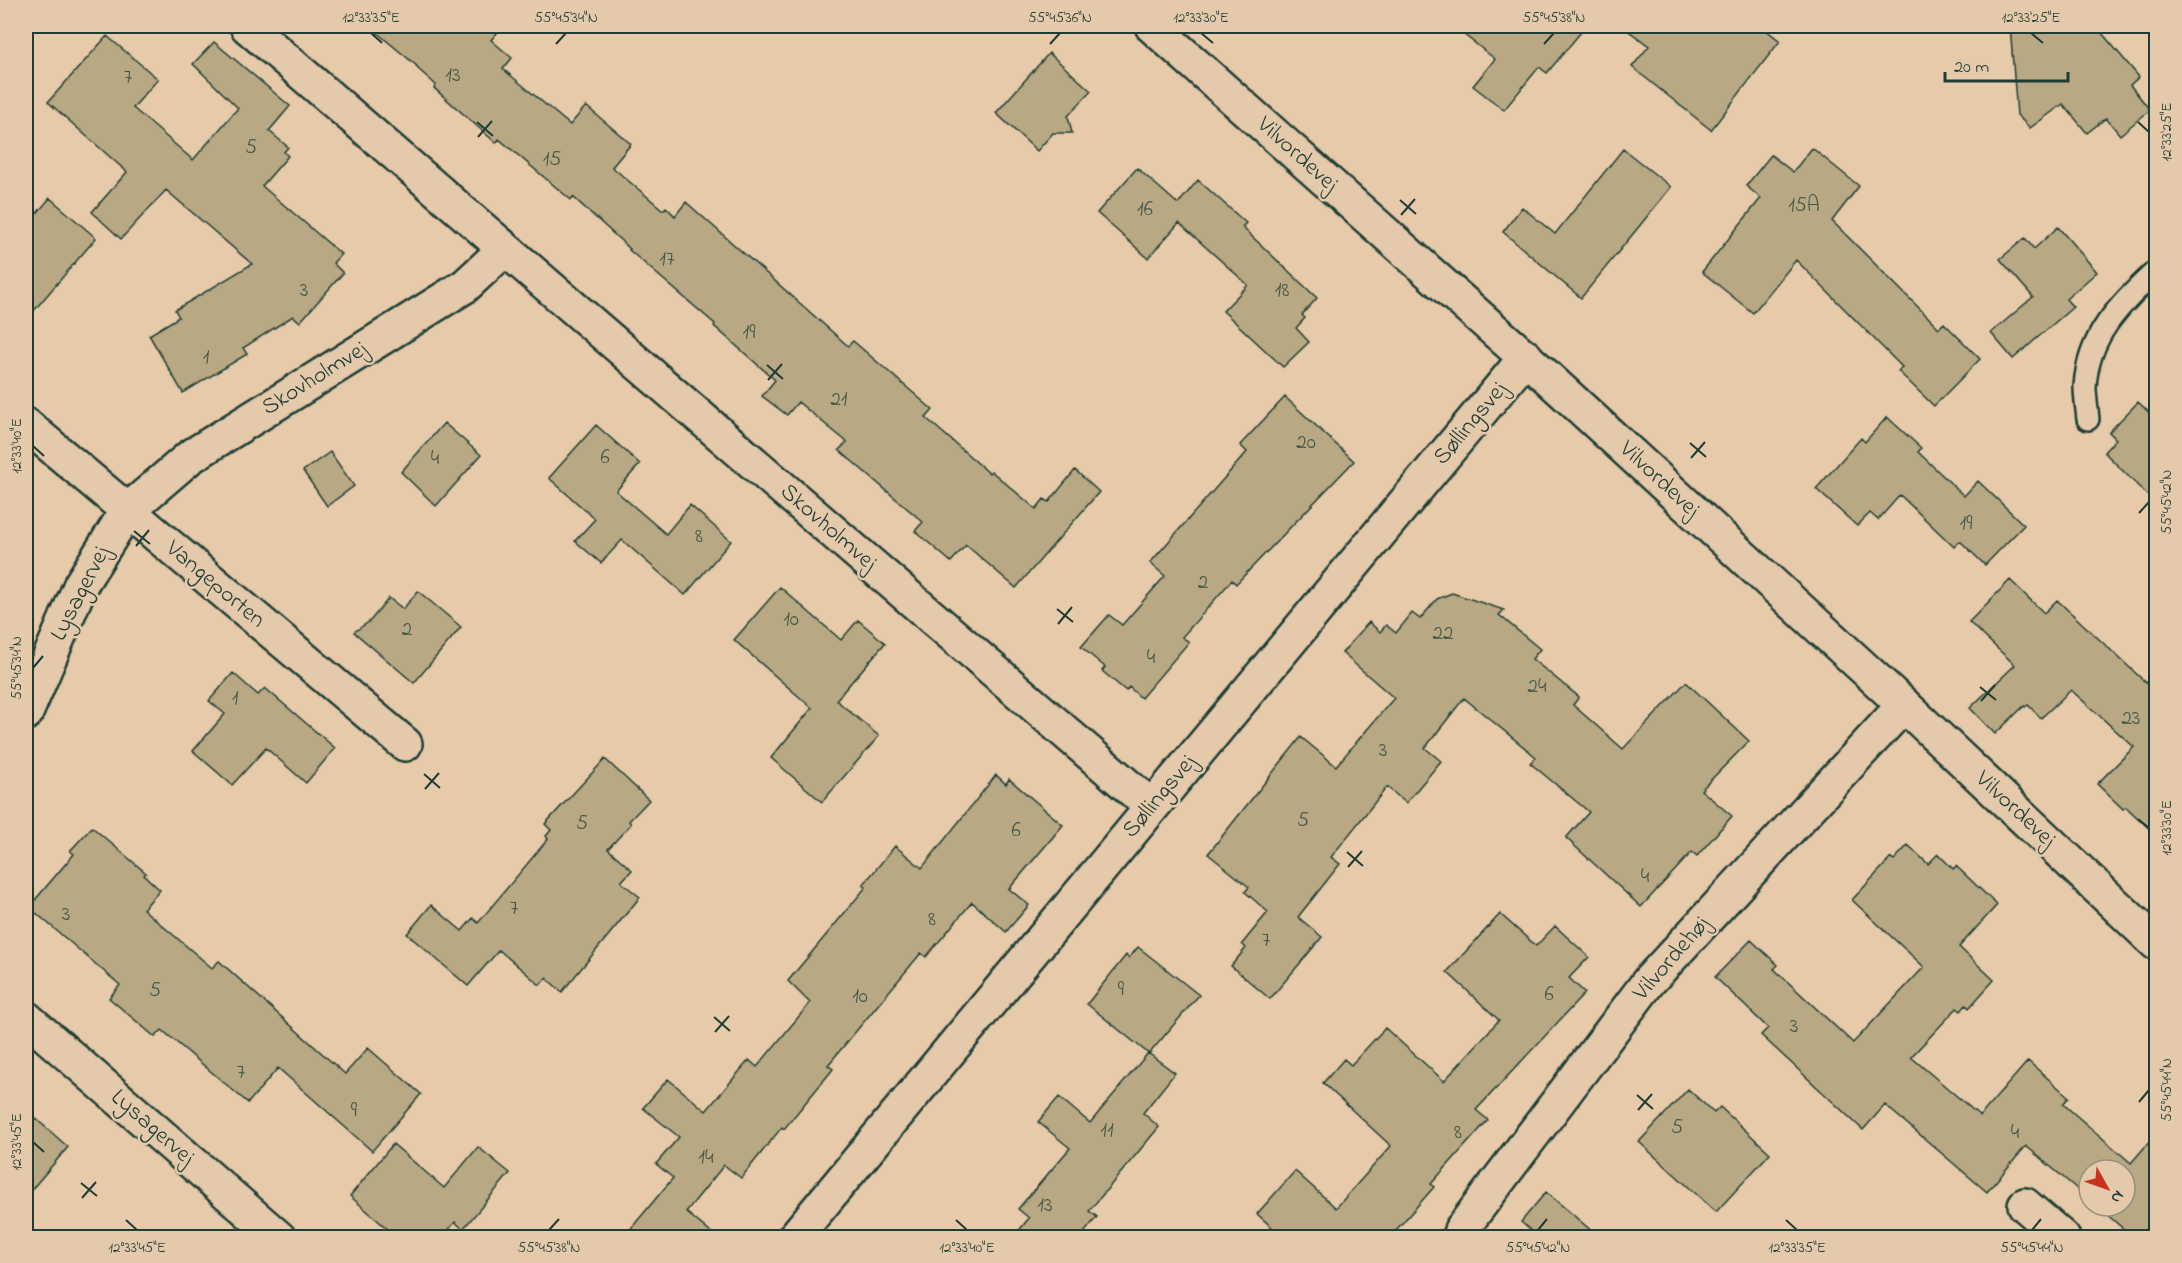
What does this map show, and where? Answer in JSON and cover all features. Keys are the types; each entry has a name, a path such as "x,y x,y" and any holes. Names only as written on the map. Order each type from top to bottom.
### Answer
{"street":[{"name":"Skovholmvej","path":"247,26 1152,807"},
{"name":"Vilvordevej","path":"1152,26 1526,357 1904,705 2157,943"},
{"name":"Skovholmvej","path":"127,511 190,457 465,286 505,249"},
{"name":"Søllingsvej","path":"794,1238 1526,357"},
{"name":"Vangeporten","path":"26,425 405,744"},
{"name":"Lysagervej","path":"26,713 81,584 127,511"},
{"name":"Vilvordehøj","path":"1461,1230 1649,981 1904,705"},
{"name":"Lysagervej","path":"26,1018 279,1238"},
{"path":"2025,1205 2063,1238"}],"lane":[{"path":"2088,419 2085,387 2093,346 2120,305 2157,271"}],"building":[{"path":"369,26 503,26 491,40 512,58 503,69 570,125 586,106 631,144 612,167 663,210 666,207 675,216 686,202 848,346 853,341 933,410 926,418 989,473 991,471 1036,509 1044,499 1049,502 1075,470 1099,492 1016,588 966,545 951,562 915,531 923,522 839,450 847,442 798,402 787,415 762,396 775,380 573,197 571,200 499,139 496,143 434,88 436,85 417,66"},
{"path":"1453,26 1586,26 1547,73 1539,67 1504,110 1473,86 1495,59"},
{"path":"1622,26 1761,26 1780,41 1711,130 1632,67 1649,46"},
{"path":"2010,26 2096,26 2139,77 2130,85 2150,110 2120,135 2106,118 2087,133 2063,104 2030,128 2017,115"},
{"path":"107,36 158,79 133,108 193,160 238,108 193,64 214,42 290,106 269,131 288,147 284,152 288,156 262,186 341,254 333,263 343,273 300,322 293,316 243,348 247,354 183,393 149,335 179,317 175,310 252,264 166,190 121,239 92,212 127,172 48,102"},
{"path":"1049,53 1091,91 1068,116 1072,133 1053,133 1037,151 996,113"},
{"path":"1812,148 1859,186 1832,221 1939,328 1944,323 1980,359 1934,406 1898,371 1902,367 1796,260 1753,313 1702,272 1761,198 1746,186 1771,155 1793,172"},
{"path":"1623,149 1671,187 1581,298 1503,232 1522,207 1555,234"},
{"path":"1137,168 1178,204 1198,180 1246,223 1242,227 1317,298 1302,315 1305,318 1296,328 1309,342 1283,367 1223,311 1248,285 1179,223 1148,258 1097,213"},
{"path":"50,198 96,238 26,320 26,226"},
{"path":"2058,227 2097,272 2066,299 2073,307 2013,359 1991,333 2033,297 2000,259 2025,238 2034,249"},
{"path":"1285,397 1354,461 1236,584 1232,580 1182,637 1189,642 1141,698 1129,687 1126,691 1102,671 1105,667 1081,647 1109,615 1122,625 1165,576 1150,563 1247,452 1240,445"},
{"path":"2138,402 2157,420 2157,505 2104,452 2116,439 2109,432"},
{"path":"1887,417 1921,448 1918,452 1964,496 1978,481 2024,525 1985,565 1960,541 1954,547 1900,495 1878,520 1870,513 1857,526 1816,489 1861,438 1865,442"},
{"path":"444,423 481,455 436,506 401,472"},
{"path":"596,425 640,464 616,491 666,534 690,505 731,541 685,595 622,540 601,563 575,541 595,519 549,478"},
{"path":"330,452 354,486 327,506 303,471"},
{"path":"2010,580 2044,613 2057,600 2157,693 2157,836 2126,807 2123,809 2097,784 2134,747 2071,690 2041,718 2028,705 2024,706 1995,734 1970,708 2015,665 1969,622"},
{"path":"780,587 841,640 858,620 885,643 836,700 879,736 822,802 771,758 812,708 734,640"},
{"path":"418,591 461,627 414,683 354,632 370,621 389,598 403,609"},
{"path":"1452,593 1504,610 1499,615 1540,649 1532,659 1579,697 1573,705 1623,749 1686,682 1749,741 1701,790 1732,816 1697,856 1692,852 1641,907 1566,838 1589,812 1530,763 1536,757 1464,698 1425,748 1441,761 1406,803 1387,787 1331,857 1340,864 1298,917 1322,937 1270,999 1231,966 1246,948 1242,944 1268,912 1245,892 1249,887 1208,854 1301,737 1336,766 1394,698 1342,653 1369,622 1380,632 1386,625 1396,633 1412,613 1420,619 1437,599"},
{"path":"233,673 258,695 265,688 335,748 306,783 266,748 232,785 193,751 225,714 209,701"},
{"path":"605,759 649,800 629,821 631,824 608,849 632,870 621,882 640,897 562,992 546,978 540,985 499,950 468,986 407,934 431,905 462,931 473,918 478,923 548,839 546,836 551,830 545,824"},
{"path":"996,775 1006,784 1009,779 1063,825 1009,889 1029,905 1006,932 972,902 926,957 921,953 828,1065 833,1069 741,1178 724,1165 686,1212 717,1238 623,1238 673,1178 656,1164 679,1137 643,1108 668,1079 706,1111 749,1060 757,1067 810,1003 788,981 866,887 863,885 895,846 922,868"},
{"path":"92,827 146,873 144,875 160,890 143,909 212,968 219,961 345,1074 368,1048 421,1094 372,1151 278,1068 248,1103 162,1030 155,1037 109,998 120,985 29,907 74,854 70,851"},
{"path":"1908,845 1928,864 1938,854 1953,869 1956,866 1997,905 1959,947 1994,980 1969,1008 1966,1005 1961,1011 1957,1008 1911,1057 1980,1116 2028,1061 2069,1097 2063,1104 2125,1158 2077,1158 2077,1189 2026,1146 1987,1192 1885,1105 1863,1130 1761,1035 1768,1028 1715,977 1751,940 1778,965 1774,969 1853,1043 1924,967 1852,900 1891,858 1894,860"},
{"path":"1500,914 1536,946 1555,926 1589,957 1569,978 1585,993 1476,1110 1488,1120 1431,1184 1434,1187 1389,1238 1284,1238 1257,1214 1295,1171 1336,1208 1391,1146 1323,1083 1344,1059 1351,1065 1385,1028 1444,1081 1499,1020 1447,972"},
{"path":"1138,947 1199,995 1149,1054 1087,1004 1126,955 1129,958"},
{"path":"1148,1053 1175,1073 1143,1113 1159,1127 1089,1211 1097,1217 1080,1238 1013,1238 1029,1218 1018,1209 1070,1148 1038,1122 1059,1097 1090,1123"},
{"path":"1688,1089 1714,1113 1720,1107 1770,1153 1716,1212 1639,1142"},
{"path":"26,1110 68,1147 26,1196"},
{"path":"2157,1133 2157,1216 2138,1238 2134,1238 2111,1218 2137,1218 2135,1158"},
{"path":"393,1144 444,1188 478,1147 510,1173 463,1229 455,1222 442,1238 398,1238 350,1196"},
{"path":"1546,1192 1600,1238 1539,1238 1521,1222"}]}
